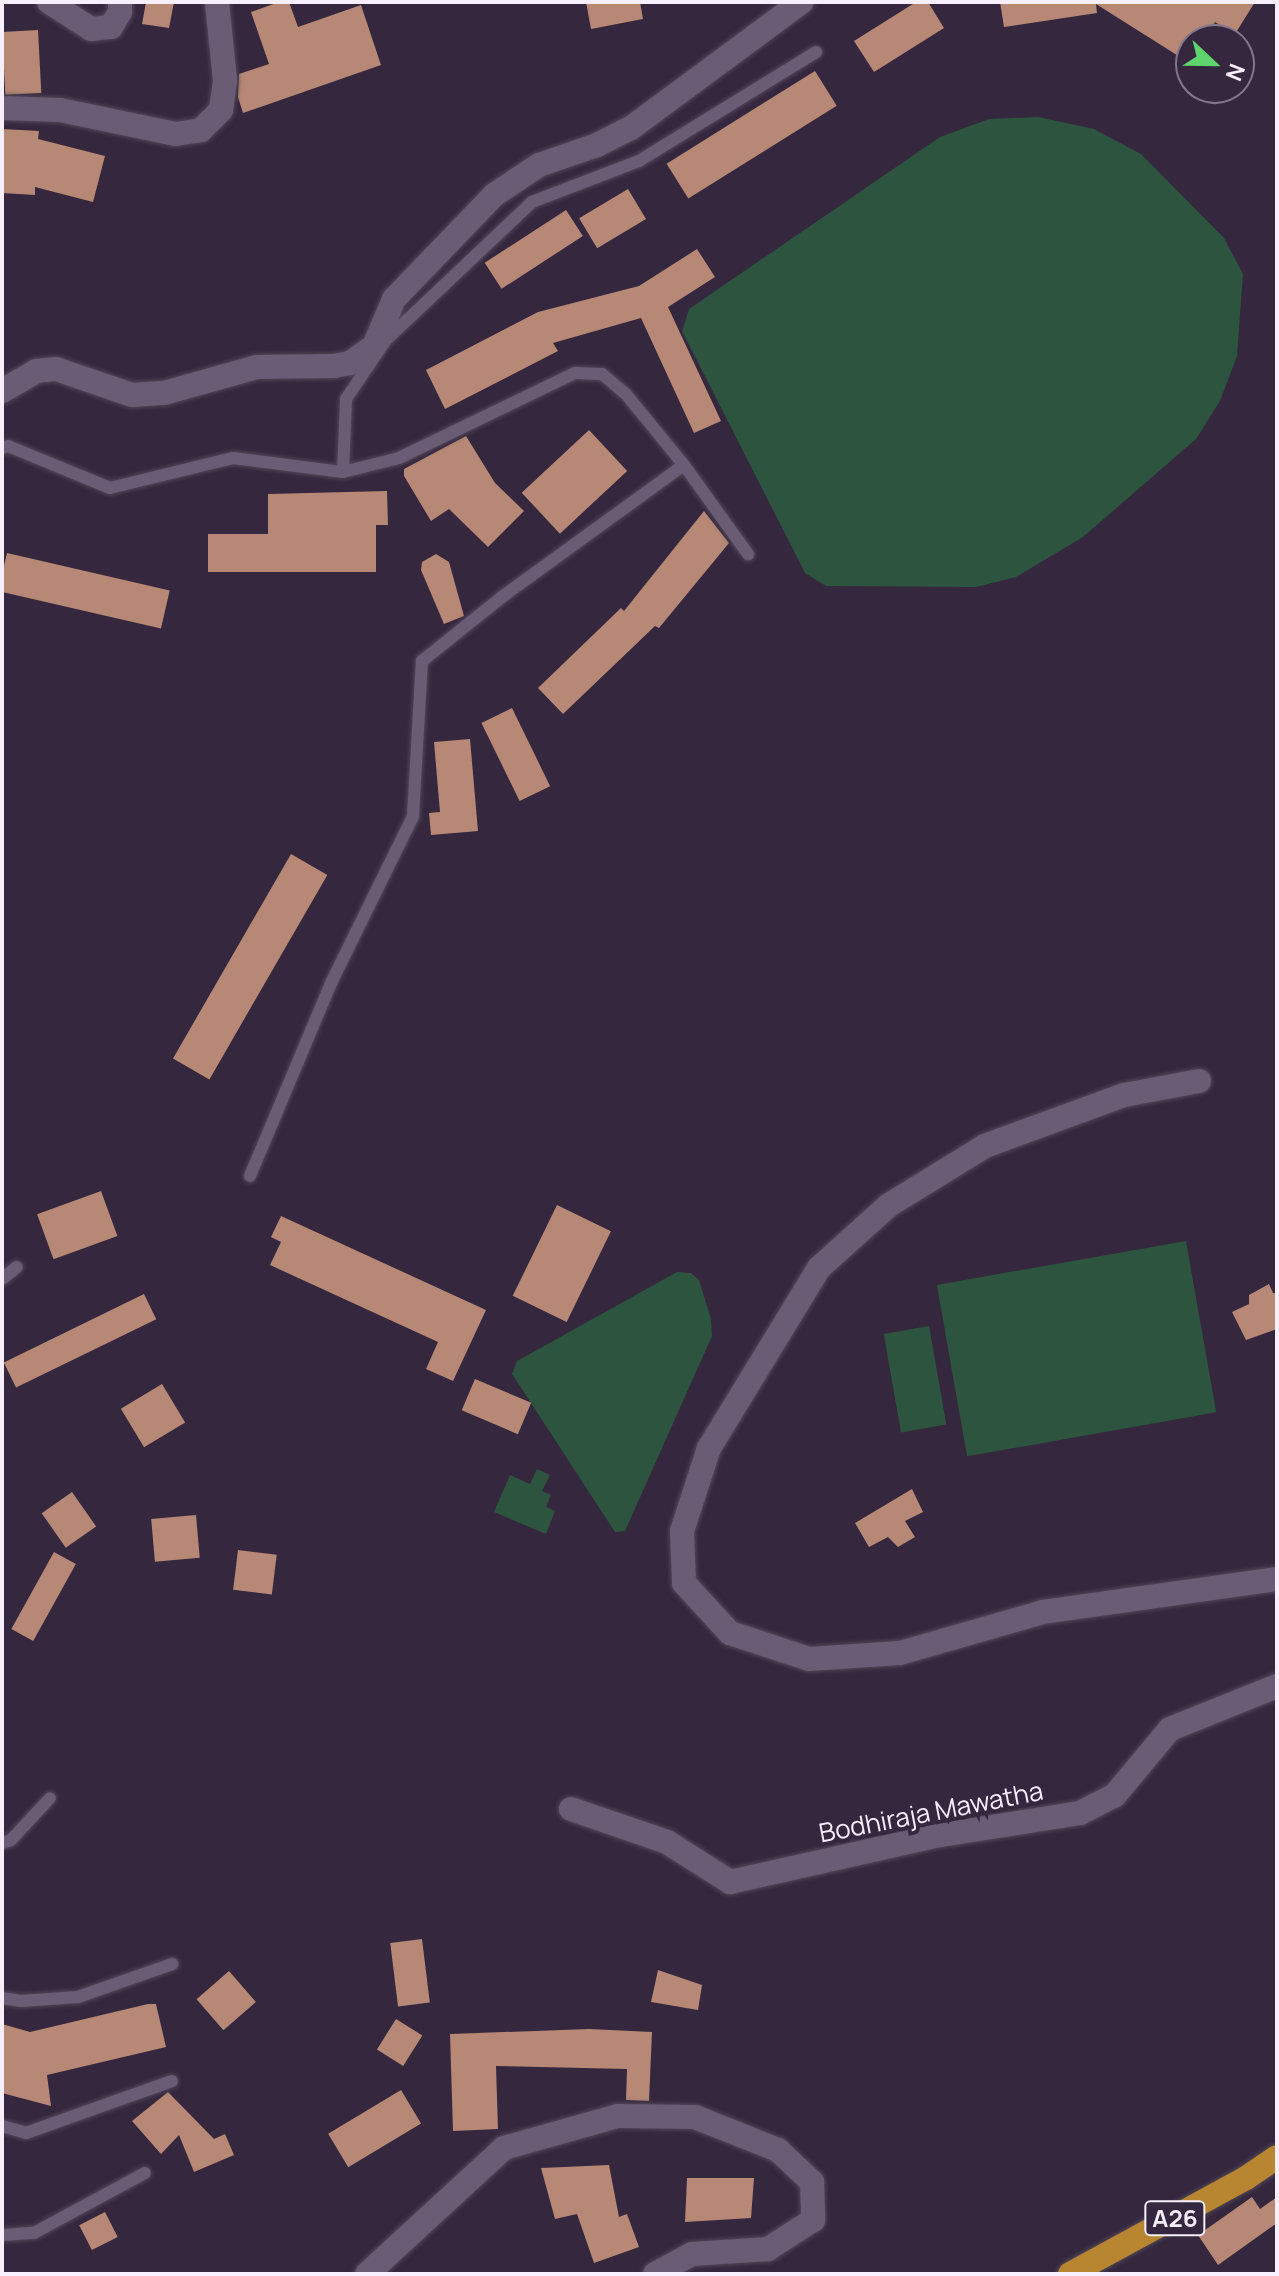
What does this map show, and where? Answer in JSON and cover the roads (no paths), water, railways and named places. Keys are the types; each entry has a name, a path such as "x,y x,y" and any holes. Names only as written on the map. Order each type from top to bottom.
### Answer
{"highway":[{"name":"A26","path":"1070,2274 1234,2185 1277,2157"}],"street":[{"path":"49,2 91,29 111,27 120,12 120,2"},
{"path":"2,108 60,110 176,134 201,130 221,110 225,80 217,2"},
{"path":"2,391 36,371 56,369 132,395 164,393 257,367 350,363 374,346 394,299 494,195 539,165 597,145 631,128 801,2"},
{"path":"1199,1081 1124,1095 985,1146 889,1205 819,1268 709,1448 682,1531 684,1583 730,1633 809,1659 900,1653 1043,1612 1277,1579"},
{"name":"Bodhiraja Mawatha","path":"571,1809 667,1842 730,1882 941,1835 1080,1813 1115,1795 1170,1729 1277,1686"},
{"path":"367,2274 504,2148 618,2116 695,2117 778,2150 812,2182 813,2220 768,2249 692,2254 655,2274"}],"lane":[{"path":"343,472 346,399 386,340 532,202 639,161 816,52"},
{"path":"2,448 8,446 110,488 233,458 343,472 399,458 575,373 602,374 625,393 684,465 748,554"},
{"path":"250,1176 331,983 413,816 422,661 503,596 684,465"},
{"path":"2,1279 17,1267"},
{"path":"2,1843 11,1840 50,1798"},
{"path":"2,1998 21,2001 78,1997 172,1964"},
{"path":"2,2126 26,2133 172,2081"},
{"path":"2,2235 34,2233 145,2173"}]}
